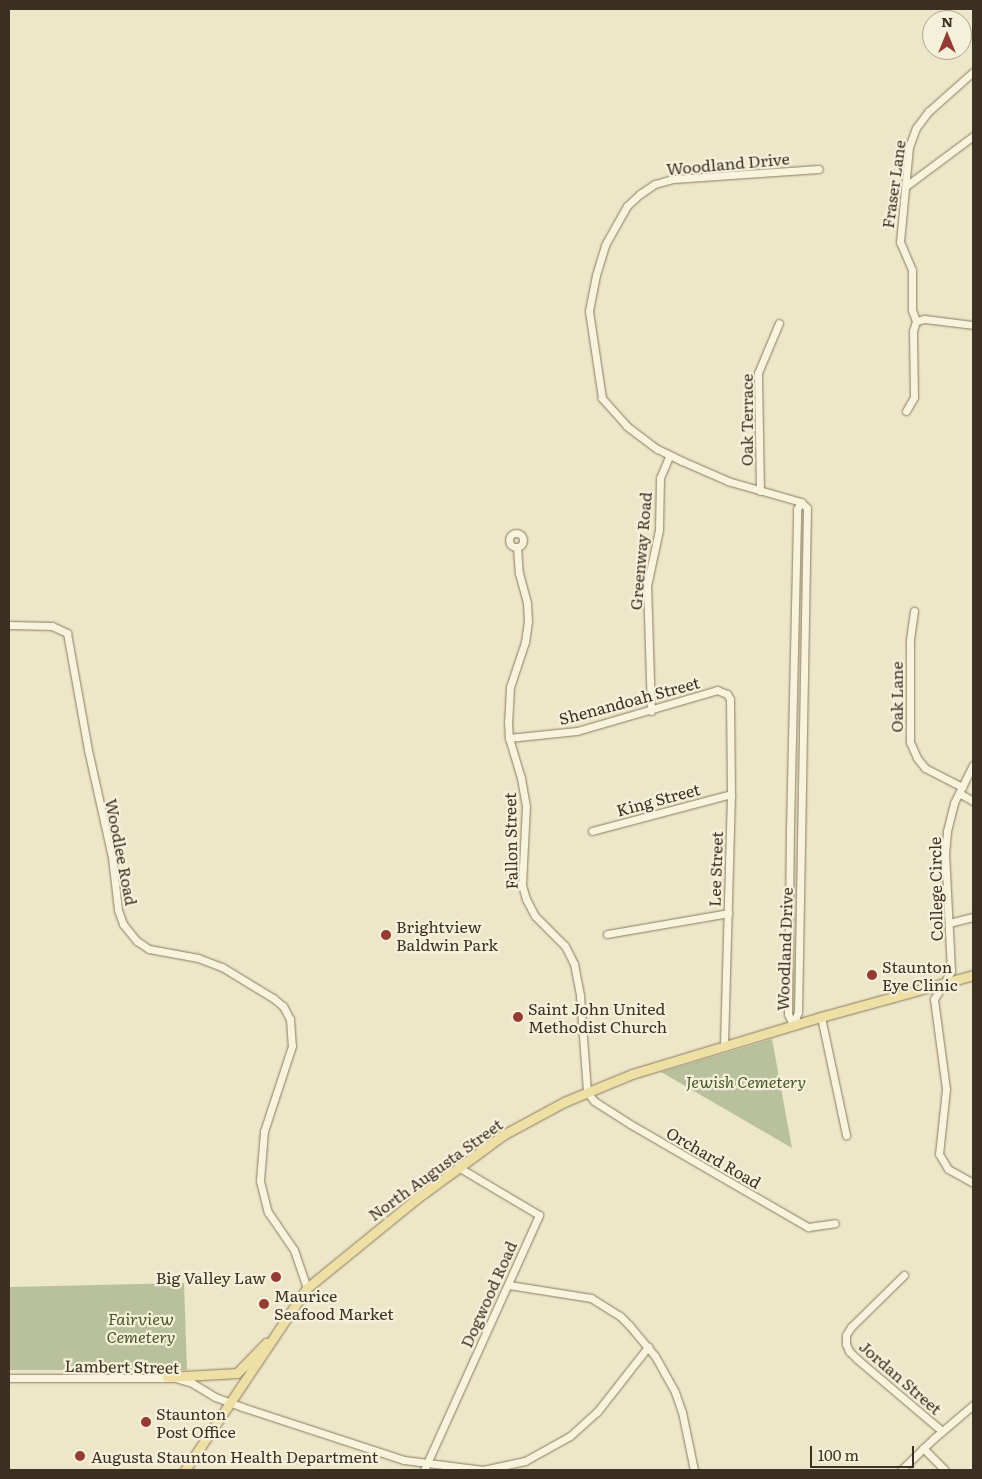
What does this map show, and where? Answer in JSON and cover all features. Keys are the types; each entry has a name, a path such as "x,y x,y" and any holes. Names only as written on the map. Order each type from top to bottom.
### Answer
{"main road":[{"name":"North Augusta Street","path":"185,1470 307,1288 458,1167 519,1126 587,1092 632,1074 793,1025 973,975"},
{"path":"167,1377 237,1373 283,1324"}],"street":[{"name":"Fraser Lane","path":"916,321 912,310 912,270 900,242 909,147 916,128 937,102 973,72"},
{"path":"906,186 973,136"},
{"name":"Woodland Drive","path":"793,1025 798,1012 807,508 801,502 728,481 670,455 646,442 628,426 602,398 589,311 604,245 615,223 626,206 655,184 673,179 819,169"},
{"path":"906,411 914,397 913,331 916,321 924,319 973,325"},
{"name":"Oak Terrace","path":"760,491 758,373 780,323"},
{"name":"Greenway Road","path":"651,711 647,586 659,530 660,478 670,455"},
{"name":"Woodland Drive","path":"793,1025 788,1014 790,828 797,509 801,502"},
{"name":"Fallon Street","path":"517,547 518,567 526,598 528,622 525,642 509,693 509,738 521,778 526,806 523,889 535,916 565,946 574,964 580,996 587,1092"},
{"name":"Oak Lane","path":"914,611 910,641 910,742 917,758 925,768 960,790 973,801"},
{"name":"Woodlee Road","path":"9,625 52,626 67,632 88,750 112,857 118,910 123,924 137,941 149,949 198,958 222,967 273,998 283,1006 290,1019 292,1046 264,1131 260,1181 268,1212 294,1250 307,1288"},
{"name":"Shenandoah Street","path":"509,738 577,731 651,711 717,690 726,693"},
{"name":"Lee Street","path":"724,1047 731,794 730,699 726,693"},
{"name":"College Circle","path":"973,765 960,790 950,817 945,845 951,971 934,999 946,1089 939,1154 948,1169 973,1183"},
{"name":"King Street","path":"592,832 731,794"},
{"path":"607,934 728,913"},
{"path":"949,923 973,917"},
{"path":"821,1017 846,1134"},
{"name":"Orchard Road","path":"587,1092 594,1101 630,1124 808,1226 835,1223"},
{"name":"Dogwood Road","path":"426,1467 539,1215 458,1167"},
{"name":"Jordan Street","path":"904,1275 851,1327 846,1335 846,1346 857,1359 942,1431"},
{"path":"508,1285 591,1298 620,1316 648,1347 664,1370 679,1404 694,1470"},
{"name":"Lambert Street","path":"9,1378 167,1377 192,1383 229,1402 426,1467 483,1470 510,1466 545,1451 573,1434 594,1414 648,1347"},
{"path":"901,1470 923,1448 973,1405"},
{"path":"923,1448 945,1470"}],"green space":[{"name":"Jewish Cemetery","path":"772,1039 792,1148 661,1072"},
{"name":"Fairview Cemetery","path":"184,1283 187,1370 9,1370 9,1287"}],"place":[{"name":"Brightview Baldwin Park","path":"386,935"},
{"name":"Staunton Eye Clinic","path":"872,975"},
{"name":"Saint John United Methodist Church","path":"518,1017"},
{"name":"Big Valley Law","path":"276,1277"},
{"name":"Maurice Seafood Market","path":"264,1304"},
{"name":"Staunton Post Office","path":"146,1422"},
{"name":"Augusta Staunton Health Department","path":"80,1456"}]}
